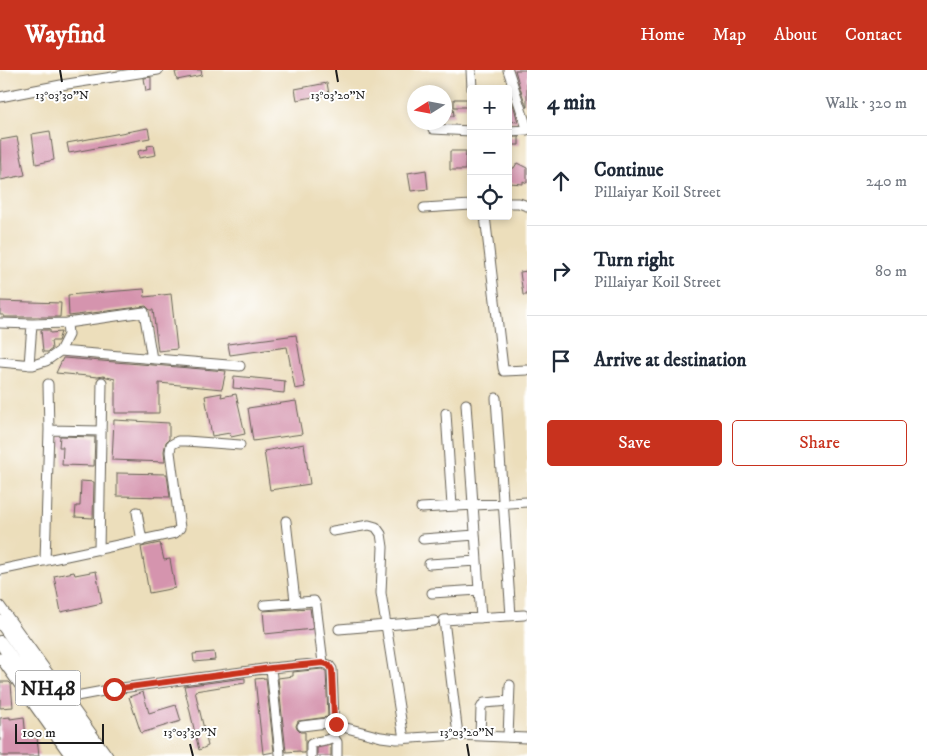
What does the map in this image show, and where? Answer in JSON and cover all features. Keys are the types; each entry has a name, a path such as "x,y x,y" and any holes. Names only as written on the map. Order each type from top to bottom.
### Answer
{"highway":[{"name":"NH48","path":"0,621 63,701 96,756"},
{"name":"NH48","path":"0,642 82,756"}],"street":[{"path":"0,97 61,85 158,70"},
{"path":"471,70 472,85"},
{"path":"508,70 527,129 512,130"},
{"path":"433,130 467,131"},
{"path":"512,203 527,206"},
{"path":"424,208 467,205"},
{"path":"485,220 503,368 504,371 527,370"},
{"path":"0,324 67,323 144,312 152,359"},
{"path":"0,362 33,365 46,360 60,351 68,335 67,323"},
{"path":"29,365 32,324"},
{"path":"60,351 240,366"},
{"path":"99,550 102,382"},
{"path":"45,561 49,430 48,384"},
{"path":"496,398 511,616"},
{"path":"466,404 481,618"},
{"path":"446,413 452,506"},
{"path":"49,430 101,432"},
{"path":"0,570 176,534 180,528 170,452 173,443 178,441 240,445"},
{"path":"421,508 527,502"},
{"path":"138,512 142,541"},
{"path":"286,521 295,601"},
{"path":"333,531 369,525 376,527 382,534 381,593 404,739"},
{"path":"423,539 475,535"},
{"path":"429,564 477,561"},
{"path":"432,593 479,590"},
{"path":"264,605 295,601 314,601 323,663"},
{"path":"0,606 63,701 108,756"},
{"path":"458,735 444,620 524,615"},
{"path":"338,629 434,622"},
{"path":"0,658 70,756"},
{"path":"63,701 76,695 114,689 323,663 329,665 332,670 336,724 333,737 326,741 313,742 311,744 311,756"},
{"path":"271,668 280,754"},
{"path":"508,737 510,685"},
{"path":"480,736 481,708 484,703 509,701"},
{"path":"302,726 336,724 381,737 404,739 458,735 527,738"},
{"path":"333,737 337,742 337,756"}],"building":[{"path":"201,70 202,75 177,80 175,72"},
{"path":"515,70 527,70 527,108 520,88"},
{"path":"151,77 151,90 146,91 144,78"},
{"path":"327,83 329,94 297,100 295,89"},
{"path":"454,99 467,99 466,107 454,107"},
{"path":"512,104 513,104 518,122 512,121"},
{"path":"148,128 150,138 69,153 67,143"},
{"path":"50,131 54,160 36,164 32,134"},
{"path":"17,137 25,175 1,180 0,140"},
{"path":"512,137 519,137 519,145 512,145"},
{"path":"154,145 156,155 139,158 138,151 148,149 147,146"},
{"path":"450,151 466,151 465,170 450,170"},
{"path":"517,163 527,168 527,183 523,181 523,184 512,183 512,168"},
{"path":"426,170 428,189 411,191 408,173"},
{"path":"527,271 527,295 523,295 520,272"},
{"path":"144,289 145,297 171,294 177,349 158,351 153,310 146,306 69,316 68,295"},
{"path":"0,301 61,303 60,317 4,317 4,315 0,315"},
{"path":"41,330 50,330 50,333 61,332 58,341 51,341 52,349 48,352 43,352"},
{"path":"296,335 305,387 295,389 287,347 230,355 228,344"},
{"path":"63,358 226,371 222,389 159,383 159,413 115,413 115,379 103,376 56,373"},
{"path":"234,376 285,381 284,393 233,388"},
{"path":"222,393 221,397 236,394 245,434 231,437 230,433 212,436 205,396"},
{"path":"296,401 302,434 253,441 248,408"},
{"path":"114,420 169,423 169,439 166,442 164,451 165,462 112,460"},
{"path":"60,436 95,437 94,466 62,465 63,447 59,447"},
{"path":"304,444 310,484 270,490 264,451"},
{"path":"117,473 167,474 170,497 117,496"},
{"path":"81,481 94,482 93,518 75,517 76,506 80,506"},
{"path":"160,543 164,560 170,559 175,588 149,593 141,547"},
{"path":"96,571 102,603 61,612 54,576 74,572 75,575"},
{"path":"310,608 313,629 265,634 263,611"},
{"path":"214,652 215,660 194,662 193,654"},
{"path":"322,669 326,671 328,717 298,721 297,729 300,732 305,732 305,753 300,751 286,752 278,678 293,676 293,672"},
{"path":"245,678 245,683 195,691 208,746 199,750 184,686"},
{"path":"266,678 274,752 263,754 255,679"},
{"path":"0,682 9,682 11,684 13,707 0,708"},
{"path":"143,692 149,713 176,705 181,721 141,733 129,697"},
{"path":"10,717 10,719 24,717 26,738 37,737 39,756 0,756 0,718"},
{"path":"331,745 331,756 317,756 317,748"}],"route":[{"path":"114,689 323,663 329,665 332,670 334,719 336,724"}]}
